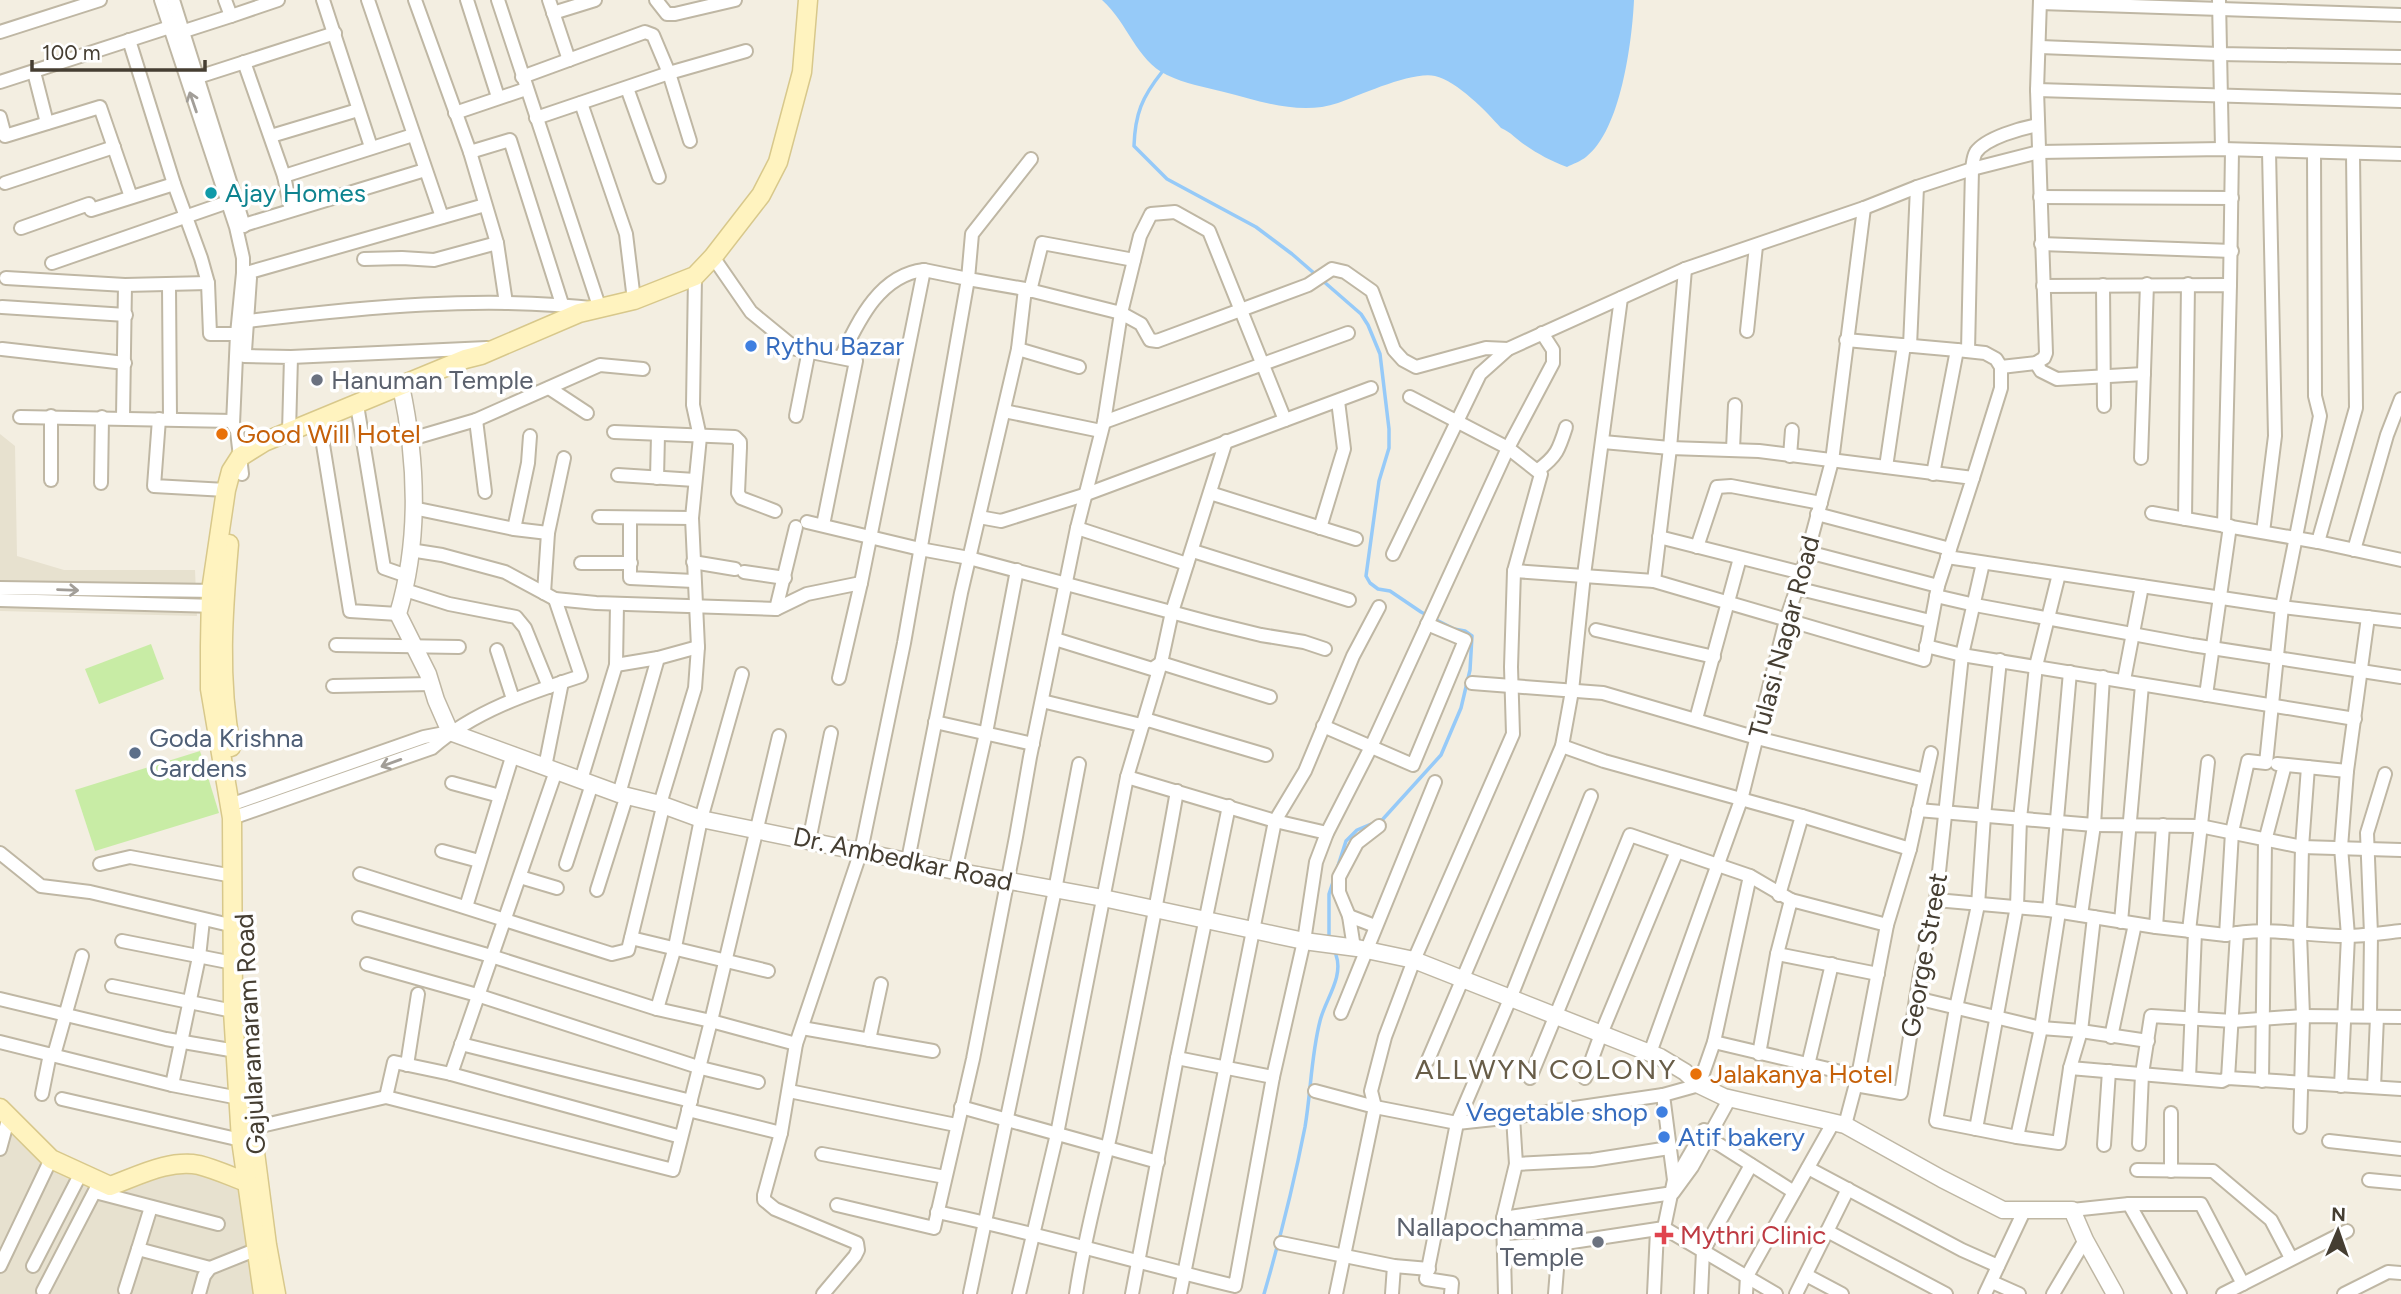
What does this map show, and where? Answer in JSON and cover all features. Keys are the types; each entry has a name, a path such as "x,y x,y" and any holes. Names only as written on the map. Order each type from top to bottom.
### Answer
{"main road":[{"path":"241,465 259,454 358,411 465,359 489,352 579,313 634,300 695,276 761,195 778,162 802,72 808,0"},
{"path":"218,599 241,465 264,442 402,390"},
{"name":"Gajularamaram Road","path":"241,465 231,471 226,490 210,688 236,809 247,1134 276,1294"},
{"path":"236,809 233,1011 239,1098 247,1134 246,1182 263,1294"},
{"path":"4,1112 51,1159 81,1173 97,1187 110,1186 179,1164 198,1165 246,1182"}],"street":[{"path":"0,32 71,4 100,0"},
{"path":"20,417 122,417 240,425 251,257 244,225 198,77 161,0"},
{"path":"173,0 175,31 243,258 237,334 235,426 241,465"},
{"path":"225,0 231,16"},
{"path":"0,82 128,40 175,31 231,16 264,2 278,0"},
{"path":"323,0 371,147"},
{"path":"368,0 442,217"},
{"path":"415,0 470,152 497,243 506,303"},
{"path":"467,0 498,97"},
{"path":"248,321 356,308 506,303 562,304 600,309 498,0"},
{"path":"549,0 569,60"},
{"path":"553,13 595,0"},
{"path":"656,0 667,14 735,0"},
{"path":"2001,366 2036,363 2044,358 2046,352 2037,90 2040,2 2219,5 2401,15"},
{"path":"2206,695 2227,526 2232,198 2221,96 2219,5"},
{"path":"455,113 498,97 569,60 650,32 669,74 690,141"},
{"path":"198,77 335,33"},
{"path":"128,40 208,283 210,334 237,334"},
{"path":"2040,47 2401,57"},
{"path":"536,118 746,51"},
{"path":"244,62 284,176 291,211"},
{"path":"34,72 47,123"},
{"path":"627,88 659,177"},
{"path":"2037,90 2401,101"},
{"path":"581,103 626,233 634,300"},
{"path":"0,117 5,136 100,107 131,197"},
{"path":"271,136 358,110"},
{"path":"1933,474 1963,350 1972,169 1976,151 2012,130 2038,125"},
{"path":"284,176 413,135"},
{"path":"470,152 509,140 562,304"},
{"path":"5,183 114,147"},
{"path":"1393,554 1480,374 1508,349 1685,269 1864,208 1917,187 1972,169 2039,152 2227,149 2401,154"},
{"path":"2263,532 2275,436 2269,151"},
{"path":"2266,763 2282,607 2320,416 2315,396 2314,152"},
{"path":"2318,542 2356,408 2353,154"},
{"path":"823,1294 855,1256 857,1243 782,1212 764,1200 781,1133 796,1044 861,851 904,643 968,279 972,234 1031,159"},
{"path":"244,225 425,170"},
{"path":"22,228 89,204 91,210 174,184"},
{"path":"1886,467 1907,346 1917,187"},
{"path":"2040,197 2232,198"},
{"path":"52,263 228,202"},
{"path":"250,272 485,205"},
{"name":"Tulasi Nagar Road","path":"1650,1053 1741,800 1786,620 1802,573 1832,461 1864,208"},
{"path":"837,1205 934,1228 972,1059 1077,528 1102,427 1121,313 1140,236 1151,214 1175,212 1209,231 1285,420"},
{"path":"364,259 434,260 497,243"},
{"path":"908,860 969,558 1018,349 1027,290 1042,243 1134,260"},
{"path":"2041,244 2232,251"},
{"path":"1747,331 1756,246"},
{"path":"713,257 751,312 796,349 856,361 823,525"},
{"path":"841,358 857,325 880,292 906,274 924,270 1027,290 1121,313 1141,324 1150,340 1157,341 1308,285 1332,269 1345,272 1372,291 1394,351 1416,367 1486,348 1508,349"},
{"path":"1654,581 1670,448 1685,269"},
{"path":"838,678 861,583 924,270"},
{"path":"360,874 612,954 628,950 661,805 695,688 698,647 692,519 700,437 693,405 695,276"},
{"path":"6,278 125,285 208,283"},
{"path":"2185,519 2188,284"},
{"path":"122,417 125,285"},
{"path":"2103,285 2105,406"},
{"path":"2141,458 2147,285"},
{"path":"2043,286 2230,285"},
{"path":"169,286 164,419 154,486 226,490"},
{"path":"1428,1060 1562,746 1572,691 1584,576 1621,298"},
{"path":"2,307 126,315"},
{"path":"1004,411 1102,427 1348,333"},
{"path":"937,1212 1035,1234 1138,1263 1235,1286 1273,1077 1304,941 1316,862 1508,447 1553,363 1553,350 1542,333"},
{"path":"1514,571 1654,581 1924,660 1937,591 1998,401 2001,366 1996,359 1985,353 1846,340"},
{"path":"2,349 125,363"},
{"path":"1018,349 1079,367"},
{"path":"796,416 809,350"},
{"path":"244,356 489,352"},
{"path":"289,432 291,357"},
{"path":"2036,363 2047,376 2057,379 2144,374"},
{"path":"411,439 476,420 600,365 643,369"},
{"path":"550,388 587,413"},
{"path":"979,517 1000,521 1084,495 1371,388"},
{"path":"402,390 411,439 415,498 406,583 398,614 415,647 450,732"},
{"path":"1336,1294 1375,1107 1371,1091 1385,1037 1414,960 1513,734 1514,571 1541,474 1508,447 1410,397"},
{"path":"2354,550 2387,435 2401,399"},
{"path":"1320,528 1344,449 1338,401"},
{"path":"1733,449 1735,405"},
{"path":"358,411 384,568 406,583 449,604 516,617 525,628 549,687"},
{"path":"51,416 51,480"},
{"path":"101,483 103,417"},
{"path":"476,420 485,492"},
{"path":"320,426 350,611 398,614"},
{"path":"1538,470 1558,453 1566,426"},
{"path":"1790,456 1792,430"},
{"path":"614,432 735,438 740,442 738,493 741,498 775,511"},
{"path":"657,478 658,435"},
{"path":"514,529 528,463 530,436"},
{"path":"1019,1294 1057,1133 1128,777 1161,663 1172,612 1226,441"},
{"path":"1603,442 1670,448 1733,449 1973,478"},
{"path":"236,809 432,748 450,732 513,699 581,676 550,596 548,533 565,458"},
{"path":"618,475 695,480"},
{"path":"1698,547 1713,494 1717,487 1731,486 1819,508 1983,563 2282,607 2401,621"},
{"path":"1210,493 1356,539"},
{"path":"413,508 514,529 548,533"},
{"path":"2152,513 2297,538 2401,560"},
{"path":"599,517 692,519"},
{"path":"630,518 629,578 694,581"},
{"path":"776,609 802,525 823,525 969,558 1261,635 1304,642 1325,649"},
{"path":"1077,528 1187,564"},
{"path":"1659,537 1802,573"},
{"path":"410,550 442,555 505,572 550,596 617,604 776,609 807,594 861,583"},
{"path":"1193,551 1349,600"},
{"path":"1808,552 1975,605 2211,648 2401,677"},
{"path":"1696,719 1740,558"},
{"path":"693,562 785,579"},
{"path":"582,563 631,563"},
{"name":"George Street","path":"1857,1081 1901,1093 1916,998 1936,900 1962,655 1983,563"},
{"path":"955,871 986,733 1017,570"},
{"path":"1976,1129 2017,906 2021,818 2036,666 2059,574"},
{"path":"2124,680 2142,586"},
{"path":"1796,588 1930,621"},
{"path":"0,589 218,599"},
{"path":"0,600 218,599"},
{"path":"566,864 616,665 617,604"},
{"path":"1180,1294 1275,821 1305,771 1353,656 1379,607"},
{"path":"2341,1086 2348,936 2341,847 2347,771 2368,617"},
{"path":"1323,726 1413,765 1465,640 1429,619"},
{"path":"1596,630 1714,657"},
{"path":"1055,639 1152,669 1161,663"},
{"path":"336,645 459,647"},
{"path":"1926,646 1962,655 2355,719"},
{"path":"616,665 658,658 698,647"},
{"path":"497,650 513,699"},
{"path":"597,890 658,658"},
{"path":"2000,660 1978,905 1936,1121 2059,1143 2070,1068 2081,1031 2103,677"},
{"path":"1161,663 1270,696"},
{"path":"2017,1137 2041,1028 2054,911 2056,822 2070,671"},
{"path":"657,1009 675,947 701,819 742,674"},
{"path":"451,1074 520,877 550,769 562,682"},
{"path":"1472,683 1603,693 1757,738 1925,780"},
{"path":"333,686 431,684"},
{"path":"2121,922 2142,685"},
{"path":"1042,701 1141,725 1148,720 1266,755"},
{"path":"936,722 1033,744"},
{"name":"Dr. Ambedkar Road","path":"450,732 586,782 701,819 1103,898 1304,941 1414,960 1650,1053 1685,1072 1699,1085 1727,1098 1839,1124 2003,1210 2072,1210"},
{"path":"809,841 831,733"},
{"path":"62,1099 247,1134 386,1097 673,1170 701,1068 779,736"},
{"path":"1562,746 1604,761 1910,849"},
{"path":"1746,1294 1747,1276 1808,1168 1839,1124 1857,1081 1887,925 1910,849 1931,753"},
{"path":"466,907 513,754"},
{"path":"2228,1078 2233,1021 2232,832 2248,761 2347,771"},
{"path":"2189,1077 2192,931 2208,762"},
{"path":"970,1293 1079,764"},
{"path":"2262,1081 2265,841 2285,765"},
{"path":"2300,1127 2303,1016 2300,934 2302,847 2308,767"},
{"path":"2374,1087 2367,833 2385,774"},
{"path":"1128,777 1327,834"},
{"path":"1341,1013 1360,949 1375,926 1435,782"},
{"path":"452,783 500,796"},
{"path":"1076,1294 1082,1248 1108,1146 1157,910 1177,791"},
{"path":"1451,1294 1452,1283 1426,1279 1457,1123 1591,796"},
{"path":"1132,1294 1229,806"},
{"path":"1918,810 2094,825 2200,826 2302,847 2401,850"},
{"path":"1759,1054 1785,898 1802,816"},
{"path":"2156,927 2163,825"},
{"path":"1360,949 1339,892 1339,877 1357,843 1379,826"},
{"path":"1530,1077 1630,835 1750,876 1785,898 1887,925"},
{"path":"442,851 479,861"},
{"path":"1585,1078 1677,851"},
{"path":"0,853 41,886 90,892 234,926"},
{"path":"100,863 130,857 233,876"},
{"path":"1315,1091 1375,1107 1457,1123 1663,1095 1699,1085 1714,1042 1750,876"},
{"path":"520,877 557,888"},
{"path":"1936,900 2017,906 2156,927 2232,934 2348,936 2401,931"},
{"path":"1349,916 1375,926"},
{"path":"359,918 491,956 657,1009 796,1044"},
{"path":"172,1085 191,1001 203,920"},
{"path":"2111,1037 2135,924"},
{"path":"631,937 768,971"},
{"path":"122,941 233,963"},
{"path":"1777,954 1878,974"},
{"path":"42,1094 82,956"},
{"path":"367,964 477,995 701,1068 758,1082"},
{"path":"1808,1065 1832,964"},
{"path":"869,1040 880,984"},
{"path":"113,986 233,1011"},
{"path":"407,1065 418,994"},
{"path":"1916,998 2041,1028 2148,1041"},
{"path":"0,999 182,1042 236,1051"},
{"path":"2138,1144 2142,1074 2151,1016 2233,1021 2303,1016 2401,1017"},
{"path":"802,1028 933,1051"},
{"path":"0,1042 172,1085 239,1098"},
{"path":"1714,1042 1808,1065 1857,1081"},
{"path":"461,1044 781,1133"},
{"path":"1177,1058 1273,1077"},
{"path":"386,1097 394,1062 451,1074 681,1136"},
{"path":"2070,1068 2222,1081 2228,1078 2401,1089"},
{"path":"2104,1145 2109,1071"},
{"path":"789,1091 956,1125"},
{"path":"1663,1095 1673,1187"},
{"path":"1503,1218 1673,1187 1692,1167 1727,1098"},
{"path":"1654,1294 1660,1229 1673,1187 1727,1098"},
{"path":"961,1107 1158,1162"},
{"path":"0,1149 4,1112"},
{"path":"2171,1113 2171,1171"},
{"path":"1505,1294 1503,1218 1516,1164 1513,1117"},
{"path":"1709,1138 1794,1192"},
{"path":"2329,1140 2401,1149"},
{"path":"1516,1164 1592,1160 1669,1148"},
{"path":"822,1154 945,1177"},
{"path":"0,1266 51,1159"},
{"path":"1701,1294 1703,1251 1751,1165"},
{"path":"1808,1168 1962,1250 1998,1266"},
{"path":"2137,1170 2213,1171 2271,1220 2291,1258"},
{"path":"33,1266 81,1173"},
{"path":"2370,1180 2401,1183"},
{"path":"43,1291 97,1187 151,1208 218,1224"},
{"path":"1796,1294 1848,1189"},
{"path":"2115,1294 2072,1210 2129,1204 2200,1204 2243,1284"},
{"path":"2129,1204 2179,1294"},
{"path":"125,1290 151,1208"},
{"path":"1985,1294 2025,1209"},
{"path":"1504,1247 1559,1244 1660,1229 1776,1294"},
{"path":"1828,1231 1946,1294"},
{"path":"2223,1294 2347,1231"},
{"path":"2053,1294 2085,1240"},
{"path":"1281,1243 1394,1266 1429,1269"},
{"path":"1555,1294 1559,1244"},
{"path":"138,1249 210,1268"},
{"path":"199,1294 204,1276 210,1268 255,1250"},
{"path":"1392,1294 1394,1266"},
{"path":"2344,1294 2388,1272 2401,1273"},
{"path":"1806,1275 1842,1294"},
{"path":"1992,1282 2019,1294"}],"shaded area":[{"path":"0,434 15,446 17,556 64,570 195,570 197,616 0,611"},
{"path":"0,1126 51,1160 110,1186 188,1153 257,1186 272,1294 0,1294"}],"green space":[{"path":"151,644 164,679 99,704 85,669"},
{"path":"200,751 219,813 95,851 75,790"}],"water":[{"path":"1102,0 1634,0 1627,61 1616,107 1608,127 1586,157 1567,167 1522,143 1501,128 1462,90 1435,76 1425,75 1400,80 1338,103 1309,108 1266,103 1181,81 1167,75 1147,60 1119,19"}],"waterway":[{"path":"1162,72 1141,106 1134,146 1167,179 1256,227 1292,254 1361,314 1380,354 1389,448 1379,481 1366,576 1378,589 1390,591 1421,612 1472,636 1470,670 1461,708 1441,755 1383,819 1357,830 1346,841 1336,872"},
{"path":"1329,936 1329,894 1334,879"},
{"path":"1264,1294 1301,1148 1317,1034 1338,972 1336,955"}],"place":[{"name":"Ajay Homes","path":"211,193"},
{"name":"Rythu Bazar","path":"751,346"},
{"name":"Hanuman Temple","path":"317,380"},
{"name":"Good Will Hotel","path":"222,434"},
{"name":"Goda Krishna Gardens","path":"135,753"},
{"name":"Jalakanya Hotel","path":"1696,1074"},
{"name":"Vegetable shop","path":"1662,1112"},
{"name":"Atif bakery","path":"1664,1137"},
{"name":"Mythri Clinic","path":"1664,1235"},
{"name":"Nallapochamma Temple","path":"1598,1242"}],"district":[{"name":"ALLWYN COLONY","path":"1546,1069"}]}
